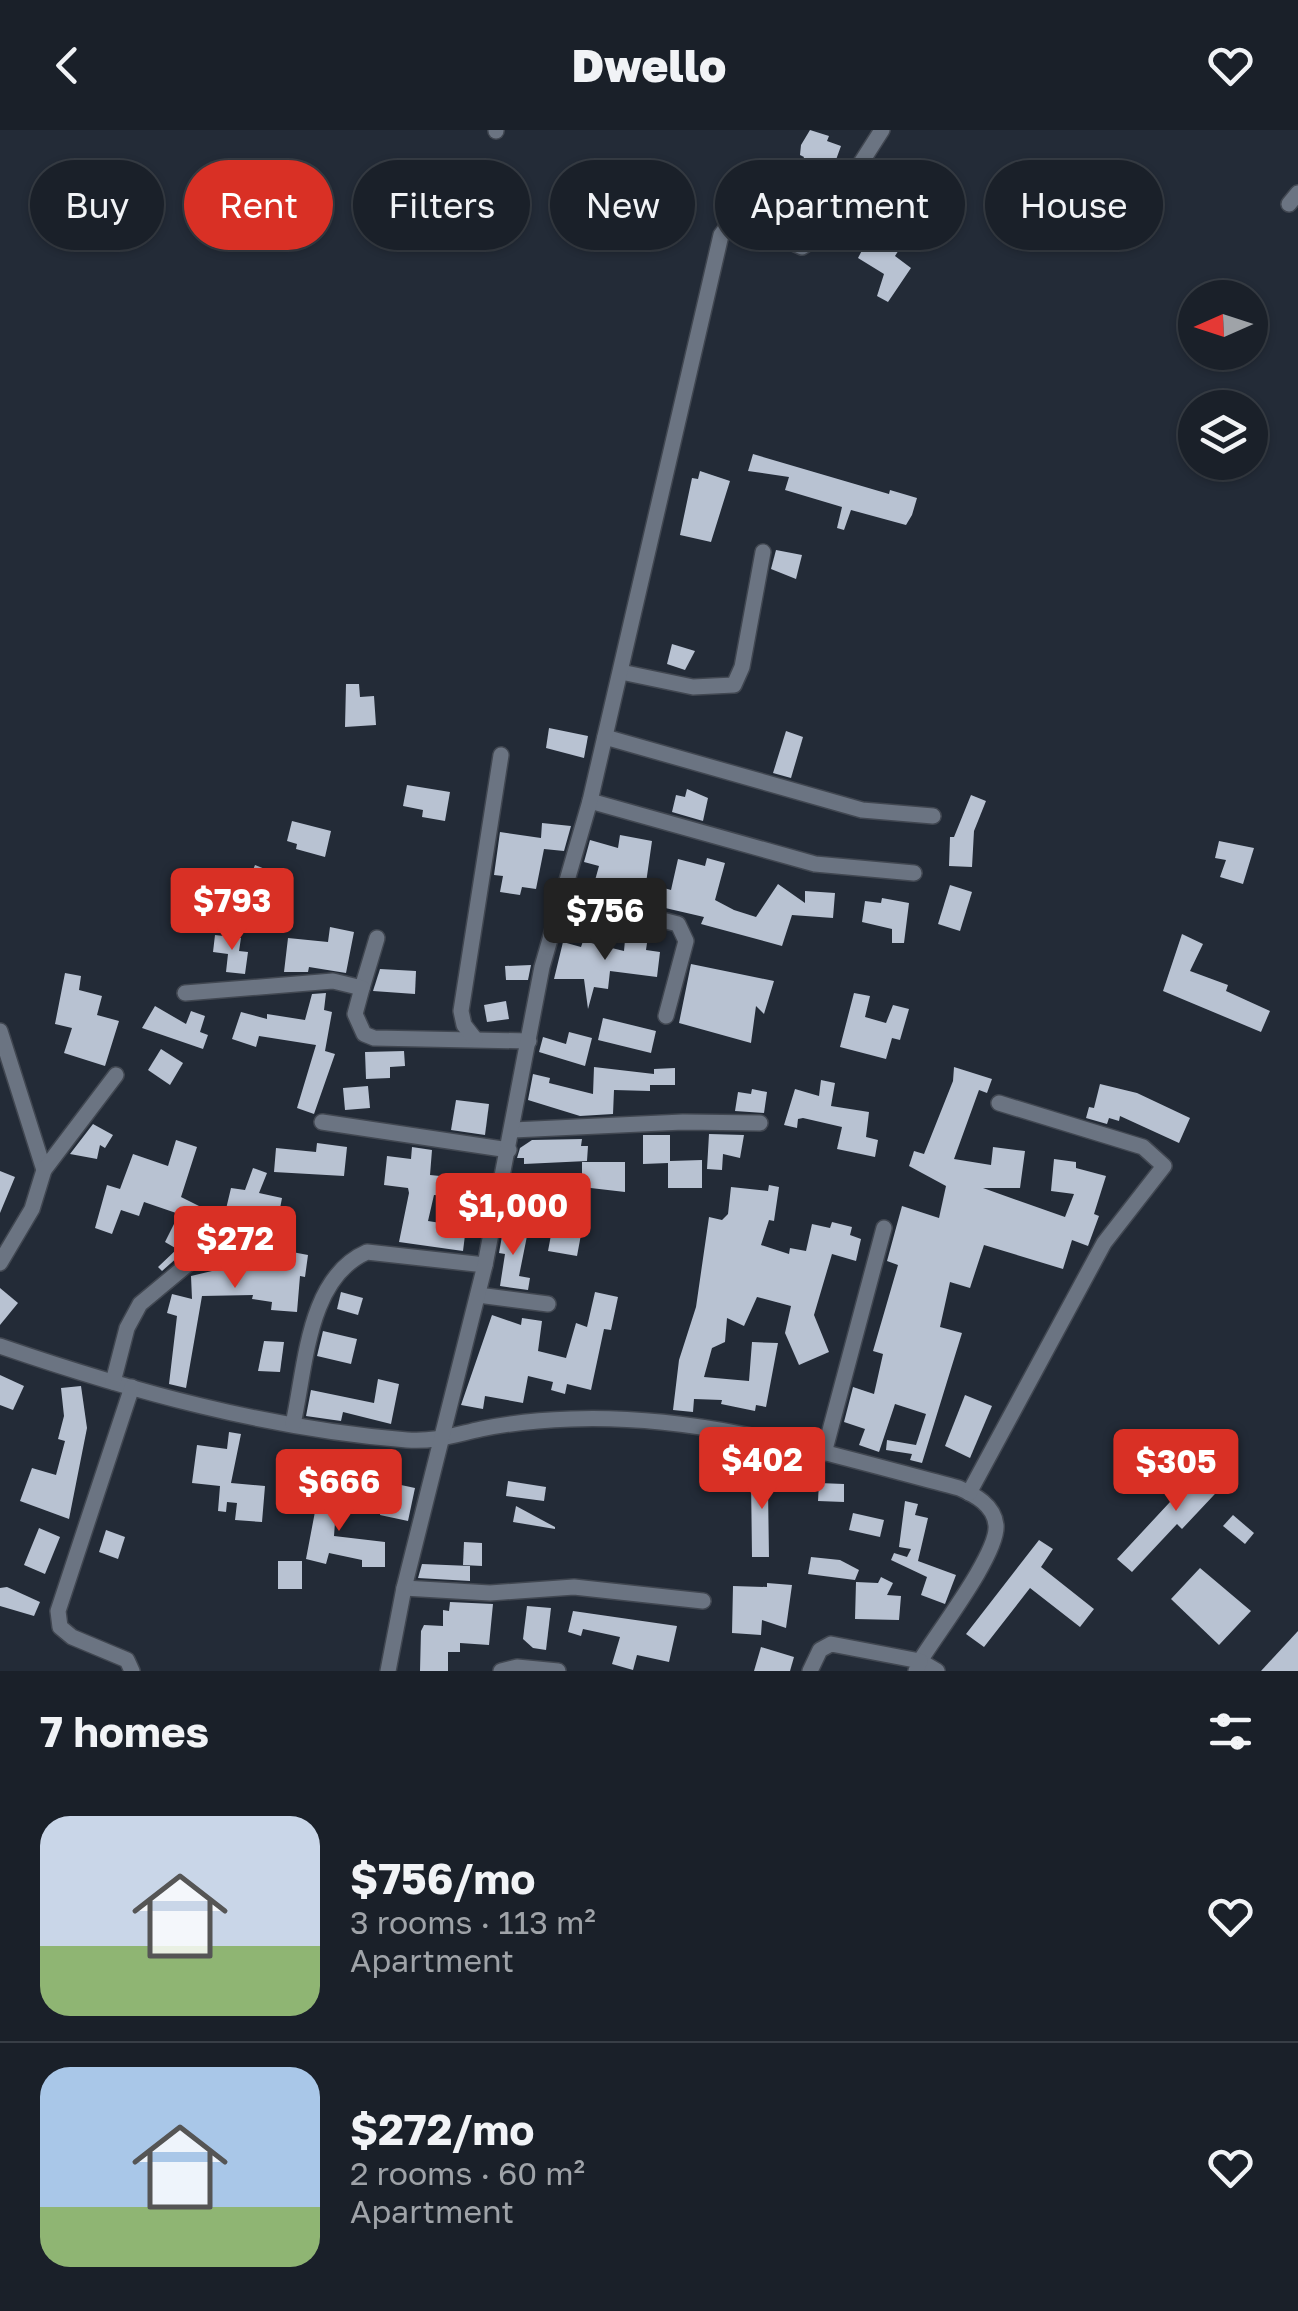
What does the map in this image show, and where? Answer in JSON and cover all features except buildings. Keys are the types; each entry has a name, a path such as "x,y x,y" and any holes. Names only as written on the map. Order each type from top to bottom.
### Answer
{"street":[{"path":"388,1671 404,1588 485,1265 542,966 590,801 675,423 725,226 741,219 802,247 811,241 882,130"},
{"path":"621,672 693,687 734,685 742,666 763,552"},
{"path":"605,737 862,810 933,816"},
{"path":"475,1040 464,1025 462,1011 501,755"},
{"path":"590,801 815,864 914,873"},
{"path":"563,894 678,924 686,941 666,1016"},
{"path":"377,938 354,1014 364,1034 384,1039 529,1041"},
{"path":"185,993 332,981 362,988"},
{"path":"0,1031 44,1170"},
{"path":"0,1263 32,1209 44,1170 116,1074"},
{"path":"969,1492 1104,1243 1164,1166 1143,1147 999,1103"},
{"path":"322,1122 508,1150"},
{"path":"512,1130 683,1122 760,1123"},
{"path":"824,1453 884,1228"},
{"path":"112,1382 127,1328 140,1304 188,1264 210,1229"},
{"path":"293,1424 328,1283 350,1259 367,1252 485,1265"},
{"path":"478,1294 548,1304"},
{"path":"0,1346 112,1382 222,1411 374,1437 443,1441 478,1429 574,1419 736,1431 969,1492 992,1511 995,1542 918,1666"},
{"path":"132,1386 58,1611 60,1627 72,1638 127,1660 132,1671"},
{"path":"404,1588 490,1593 574,1587 703,1601"},
{"path":"810,1671 824,1645 937,1671"},
{"path":"501,1671 517,1666 558,1671"}]}
